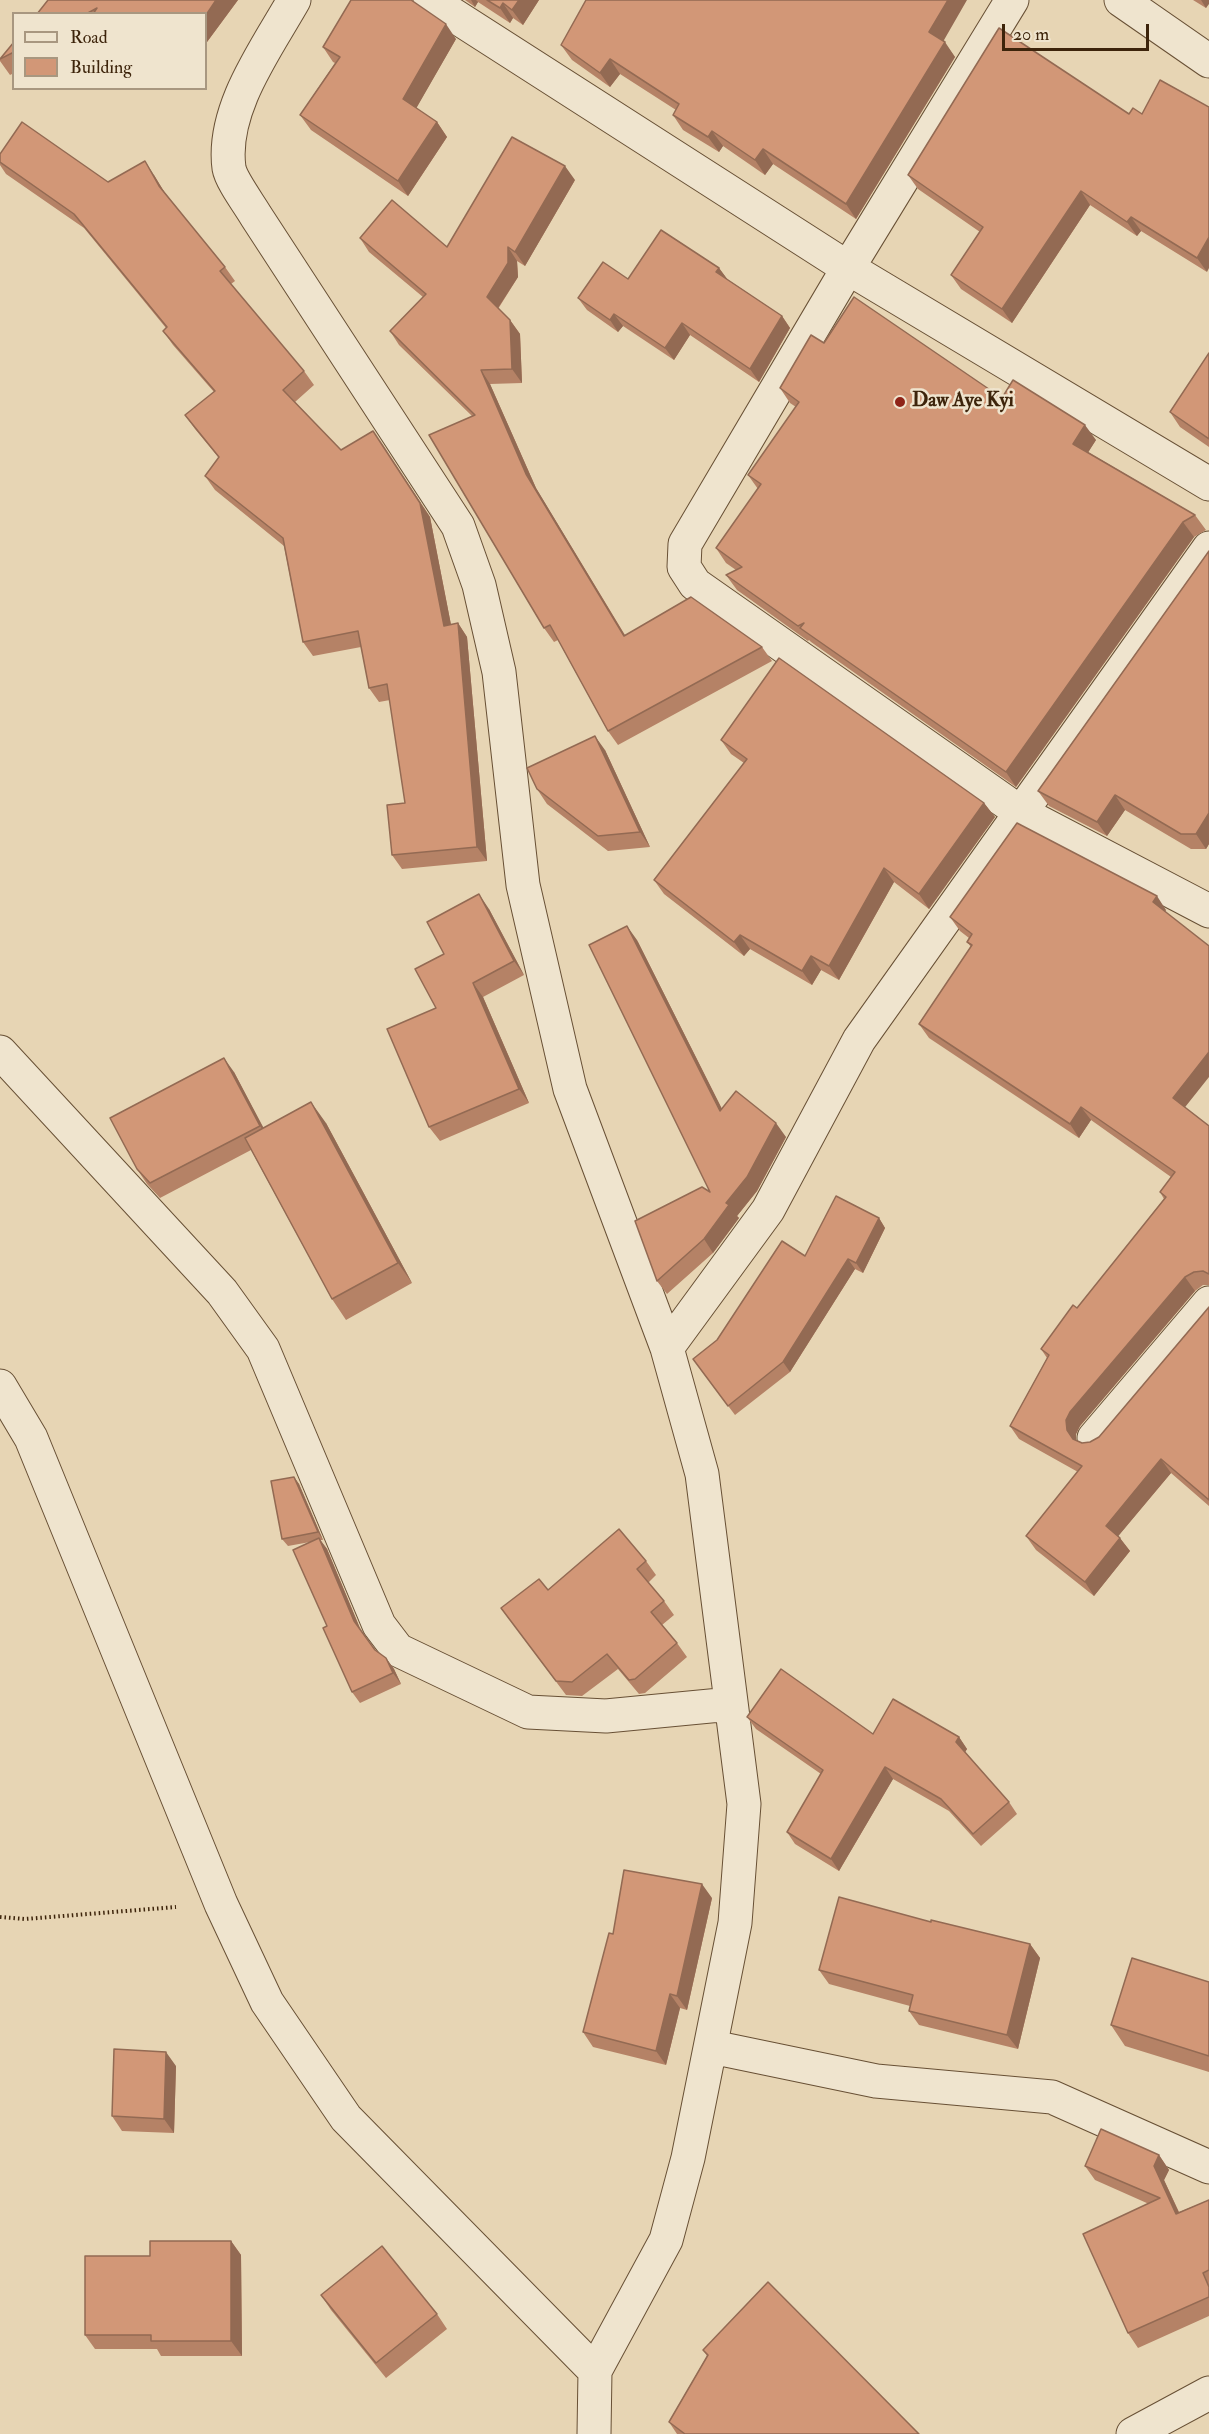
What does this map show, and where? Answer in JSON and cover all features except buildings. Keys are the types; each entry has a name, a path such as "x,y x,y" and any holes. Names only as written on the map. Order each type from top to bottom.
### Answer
{"street":[{"path":"294,0 245,87 231,123 229,169 256,216 458,526 478,585 499,672 524,885 570,1089 668,1348 702,1474 744,1804 735,1923 688,2158 666,2240 595,2371 594,2434"},
{"path":"430,0 848,268 1209,484"},
{"path":"1012,0 848,268 685,544 684,567 695,584 1020,812 1209,911"},
{"path":"1121,0 1209,60"},
{"path":"668,1348 768,1210 859,1040 1209,548"},
{"path":"0,1052 222,1292 263,1349 379,1625 398,1650 528,1712 606,1716 731,1704"},
{"path":"1095,1438 1209,1303"},
{"path":"0,1386 31,1438 221,1904 267,2002 346,2118 595,2371"},
{"path":"712,2047 876,2081 1052,2097 1209,2167"},
{"path":"1132,2434 1209,2393"}],"path":[{"path":"0,1917 25,1919 221,1904"}],"place":[{"name":"Daw Aye Kyi","path":"900,402"}]}
